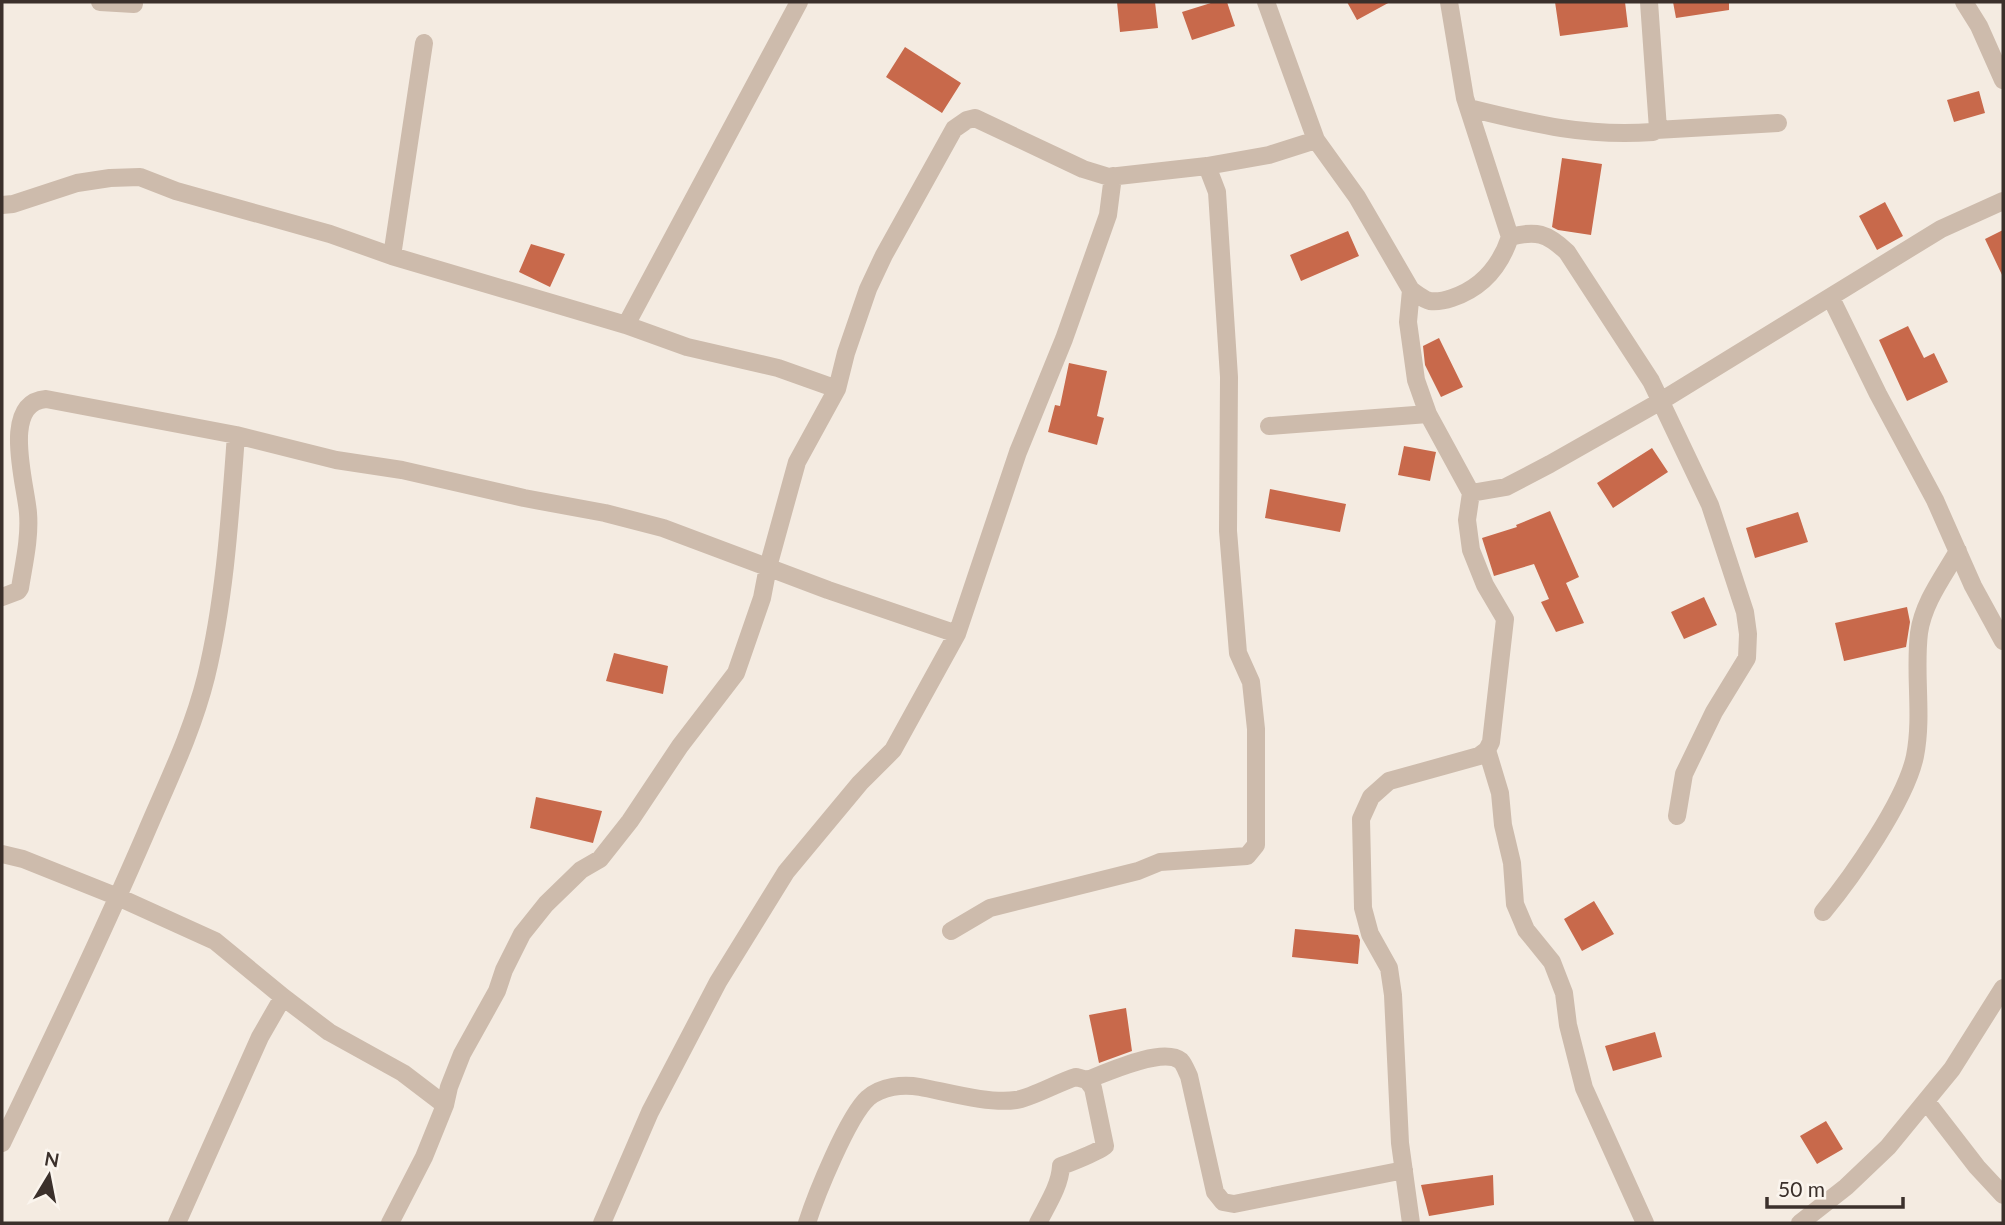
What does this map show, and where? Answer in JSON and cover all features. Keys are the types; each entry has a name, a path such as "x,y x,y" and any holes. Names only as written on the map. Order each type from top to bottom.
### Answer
{"street":[{"path":"100,2 134,4"},
{"path":"626,325 799,2"},
{"path":"1266,2 1317,140 1357,197 1411,290 1430,301 1446,300 1468,292 1486,279 1504,254 1510,237 1469,108 1449,2"},
{"path":"1649,2 1659,123 1656,130"},
{"path":"1964,2 1979,26 2003,80"},
{"path":"391,256 424,43"},
{"path":"1469,108 1552,128 1604,133 1778,124"},
{"path":"390,1223 424,1157 462,1054 497,991 522,934 546,904 582,870 600,859 630,821 680,746 736,673 762,598 797,462 837,388 868,289 884,255 954,129 975,118 1083,169 1114,176 1207,166 1269,155 1317,140"},
{"path":"951,931 990,908 1138,871 1160,862 1247,856 1256,845 1256,729 1251,682 1238,653 1228,531 1229,377 1217,192 1207,166"},
{"path":"602,1223 650,1112 718,982 786,872 860,783 893,750 957,634 1018,452 1064,339 1108,215 1114,176"},
{"path":"2,205 13,204 77,183 140,177 176,191 330,234 391,256 626,325 687,347 778,368 837,388"},
{"path":"1471,493 1506,487 1661,401 1941,229 2003,201"},
{"path":"1510,237 1527,233 1541,234 1553,239 1567,252 1651,381 1710,505 1745,612 1748,634 1746,658 1742,669 1714,712 1684,774 1677,816"},
{"path":"1411,290 1408,322 1416,380 1428,414 1471,493 1466,520 1471,550 1485,585 1505,619 1488,750 1479,756 1389,781 1371,797 1362,819 1363,908 1370,934 1389,968 1393,995 1400,1143 1411,1223"},
{"path":"1831,298 1935,500 2003,641"},
{"path":"2,597 20,588 28,543 28,514 18,438 20,420 28,406 37,400 46,400 236,435 336,460 401,470 605,513 663,528 828,590 957,634"},
{"path":"1269,426 1428,414"},
{"path":"2,1143 118,897 187,740 206,677 229,528 236,435"},
{"path":"1823,912 1846,884 1885,821 1908,777 1920,723 1919,632 1929,599 1958,551"},
{"path":"1488,750 1500,793 1516,904 1525,930 1552,962 1564,993 1568,1025 1584,1088 1644,1223"},
{"path":"2,854 23,859 118,897 215,941 329,1032 403,1073 445,1105"},
{"path":"1800,1223 1888,1147 1952,1069 2003,988"},
{"path":"177,1223 260,1037 283,997"},
{"path":"807,1223 816,1196 856,1113 868,1098 879,1091 897,1086 915,1086 976,1098 1016,1100 1076,1077 1087,1080 1150,1058 1170,1057 1181,1061 1189,1076 1214,1192 1223,1202 1234,1204 1404,1170"},
{"path":"1038,1223 1060,1175 1061,1166 1101,1151 1105,1146 1097,1098 1087,1080"},
{"path":"1926,1101 2003,1195"}],"building":[{"path":"1117,2 1155,2 1158,28 1120,32"},
{"path":"1214,2 1227,2 1235,26 1192,40 1182,12"},
{"path":"1347,2 1390,2 1357,20"},
{"path":"1555,2 1625,2 1628,27 1560,36"},
{"path":"1673,2 1729,2 1729,10 1676,18"},
{"path":"905,47 961,83 942,113 886,77"},
{"path":"1979,91 1985,113 1954,122 1947,100"},
{"path":"1562,158 1602,164 1591,235 1552,227"},
{"path":"1885,202 1903,236 1877,250 1859,216"},
{"path":"2003,230 2003,277 1985,239"},
{"path":"1348,231 1359,256 1301,281 1290,255"},
{"path":"531,244 565,254 550,287 519,272"},
{"path":"1908,326 1924,358 1934,353 1948,382 1907,401 1879,340"},
{"path":"1439,338 1463,387 1441,397 1425,365 1423,346"},
{"path":"1069,363 1107,371 1097,416 1104,418 1097,445 1048,432 1055,405 1060,406"},
{"path":"1404,446 1436,452 1430,481 1398,475"},
{"path":"1652,448 1668,472 1613,508 1597,483"},
{"path":"1270,489 1346,504 1340,532 1265,518"},
{"path":"1550,511 1579,577 1566,583 1584,623 1556,632 1541,602 1549,599 1534,564 1494,576 1482,538 1517,527 1516,525"},
{"path":"1798,512 1808,542 1755,558 1746,528"},
{"path":"1704,597 1717,625 1684,639 1671,612"},
{"path":"1907,607 1910,622 1906,647 1844,661 1835,623"},
{"path":"614,653 668,666 663,694 606,681"},
{"path":"536,797 602,811 593,843 530,828"},
{"path":"1594,901 1614,934 1582,951 1564,919"},
{"path":"1295,929 1358,935 1358,964 1292,957"},
{"path":"1126,1008 1132,1051 1099,1063 1089,1015"},
{"path":"1655,1032 1662,1057 1613,1071 1605,1046"},
{"path":"1826,1121 1843,1149 1817,1164 1800,1136"},
{"path":"1493,1175 1494,1205 1429,1216 1421,1185"}]}
